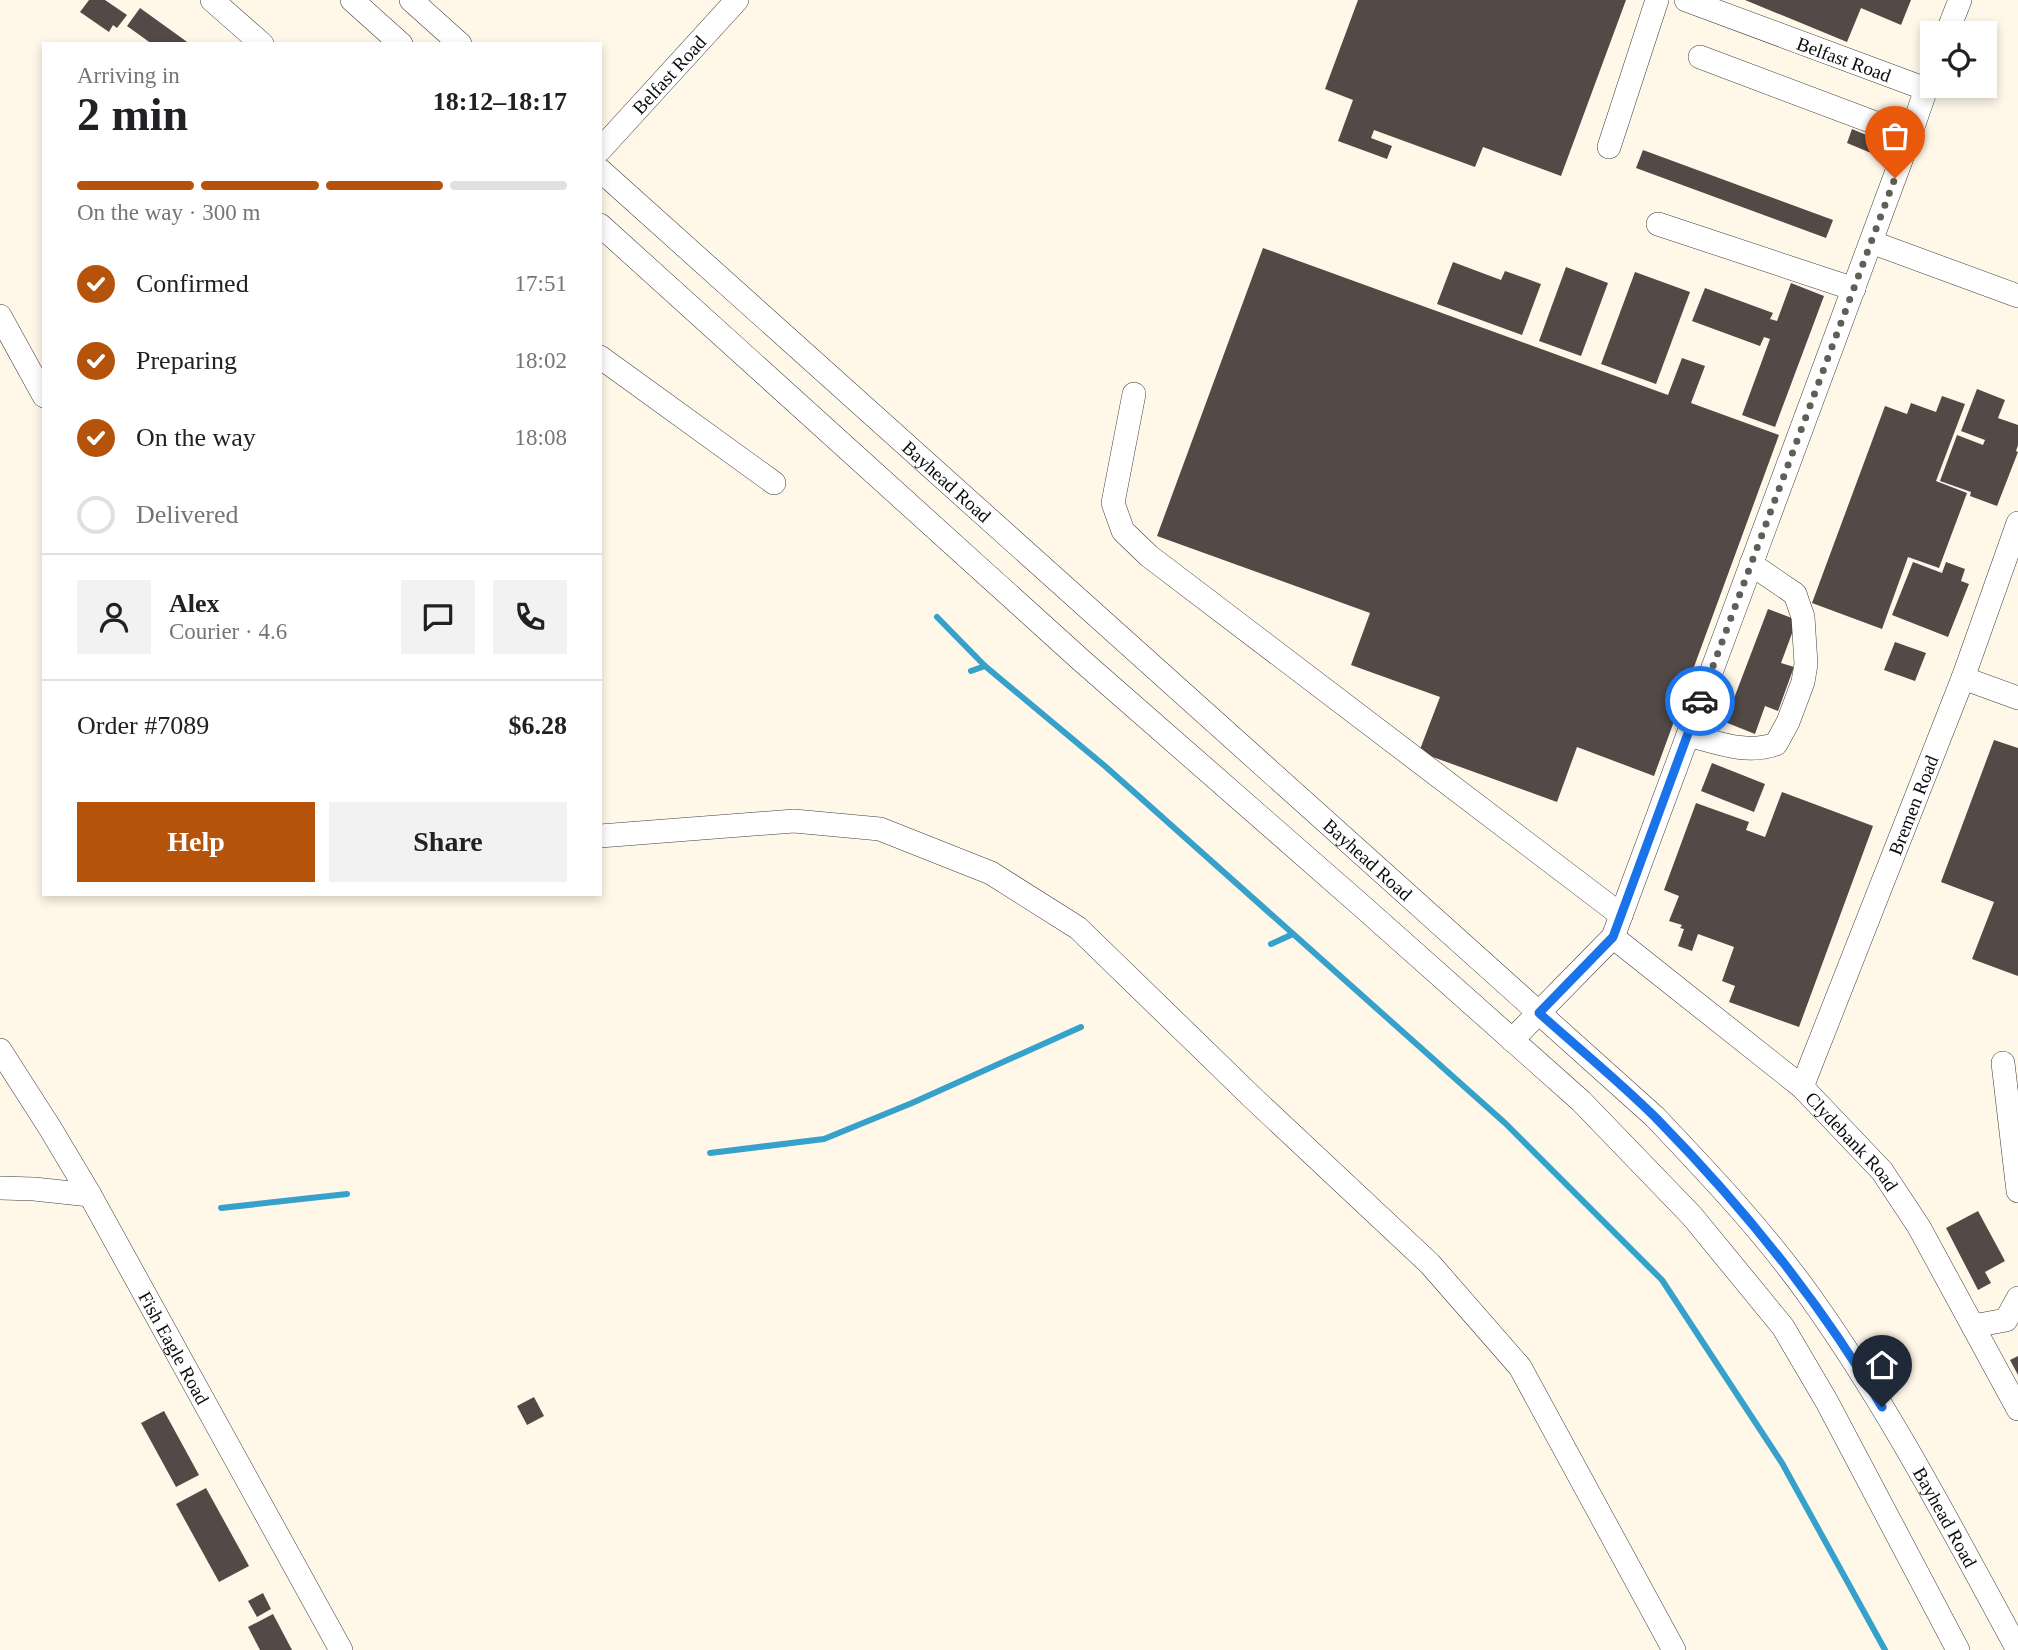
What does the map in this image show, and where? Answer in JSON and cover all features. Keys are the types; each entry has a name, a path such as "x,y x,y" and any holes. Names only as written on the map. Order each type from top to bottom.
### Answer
{"street":[{"path":"212,0 260,42"},
{"path":"352,0 399,42"},
{"path":"411,0 458,42"},
{"name":"Belfast Road","path":"602,148 737,0"},
{"path":"1609,147 1657,0"},
{"name":"Belfast Road","path":"1686,0 1920,77"},
{"path":"1952,21 1960,0"},
{"path":"1700,57 1910,136"},
{"name":"Belfast Road","path":"1512,1040 1613,937 1923,98"},
{"name":"Bayhead Road","path":"602,172 1655,1117 1719,1184 1765,1238 1858,1365 1932,1491 2018,1650"},
{"path":"1658,224 1854,289"},
{"name":"Bayhead Road","path":"602,227 1082,661 1581,1101 1692,1216 1783,1327 1827,1402 1958,1650"},
{"path":"1871,242 2018,296"},
{"path":"0,316 42,393"},
{"path":"602,358 774,483"},
{"path":"1134,394 1113,503 1123,531 1149,556 1621,915"},
{"name":"Bremen Road","path":"1802,1087 1963,678 2018,523"},
{"path":"1688,735 1750,750 1776,744 1788,722 1806,664 1801,608 1795,594 1751,564"},
{"path":"1963,678 2018,698"},
{"path":"602,836 794,821 880,829 991,873 1078,928 1254,1099 1430,1264 1520,1367 1674,1650"},
{"name":"Clydebank Road","path":"1613,937 1802,1087 1882,1171 1919,1227 2018,1409"},
{"name":"Fish Eagle Road","path":"0,1050 51,1128 90,1195 341,1650"},
{"path":"2003,1063 2018,1191"},
{"path":"0,1188 90,1195"},
{"path":"1973,1326 2012,1320 2018,1298"}],"building":[{"path":"89,0 105,0 127,15 117,28 113,25 109,32 80,12"},
{"path":"1358,0 1626,0 1561,176 1483,147 1475,167 1374,130 1371,138 1392,146 1387,159 1338,141 1353,100 1325,89"},
{"path":"1745,0 1911,0 1901,25 1861,8 1847,42"},
{"path":"140,8 187,42 149,42 127,26"},
{"path":"1852,129 1876,139 1871,153 1847,143"},
{"path":"1643,150 1833,220 1826,238 1636,168"},
{"path":"1263,248 1668,395 1682,358 1705,366 1691,403 1779,435 1654,776 1577,747 1557,802 1419,752 1440,697 1351,665 1370,613 1157,536"},
{"path":"1453,262 1501,280 1505,271 1541,284 1522,335 1437,304"},
{"path":"1566,267 1608,283 1581,356 1539,341"},
{"path":"1635,272 1690,292 1656,384 1601,364"},
{"path":"1791,283 1824,296 1775,427 1742,415 1770,339 1764,337 1760,346 1692,321 1705,288 1773,313 1770,319 1777,321"},
{"path":"1977,389 2005,400 1998,418 2018,425 2018,452 1997,506 1970,496 1971,492 1940,481 1957,435 1983,445 1985,440 1961,431"},
{"path":"1942,396 1965,404 1936,481 1967,493 1939,568 1908,557 1882,629 1812,603 1885,406 1907,414 1911,403 1936,412"},
{"path":"1913,562 1942,573 1946,562 1965,569 1961,581 1969,584 1948,637 1892,615"},
{"path":"1768,609 1797,620 1781,663 1794,667 1778,711 1765,706 1755,734 1725,722"},
{"path":"1895,642 1926,653 1915,681 1884,670"},
{"path":"1994,740 2018,748 2018,976 1972,959 1994,902 1941,882"},
{"path":"1712,763 1765,784 1754,812 1701,791"},
{"path":"1782,792 1873,826 1799,1027 1729,1002 1735,986 1722,981 1734,947 1698,934 1692,951 1678,946 1684,929 1680,928 1682,925 1669,921 1679,896 1664,890 1696,803 1749,822 1746,830 1765,837"},
{"path":"1978,1211 2005,1261 1985,1272 1991,1283 1978,1290 1946,1228"},
{"path":"2018,1356 2018,1375 2010,1360"},
{"path":"534,1397 544,1416 527,1425 517,1406"},
{"path":"164,1411 199,1475 176,1487 141,1423"},
{"path":"206,1488 249,1566 219,1582 176,1504"},
{"path":"263,1593 271,1609 257,1617 248,1601"},
{"path":"273,1614 292,1650 260,1650 248,1627"}],"waterway":[{"path":"937,617 985,666 1106,767 1505,1123 1662,1280 1782,1463 1885,1650"},
{"path":"971,671 985,666"},
{"path":"1271,944 1293,934"},
{"path":"710,1153 824,1139 912,1103 1081,1027"},
{"path":"221,1208 347,1194"}],"way so far":[{"path":"1700,701 1895,178"}],"route":[{"path":"1700,701 1613,937 1539,1013 1655,1117 1719,1184 1810,1296 1858,1365 1882,1407"}]}
